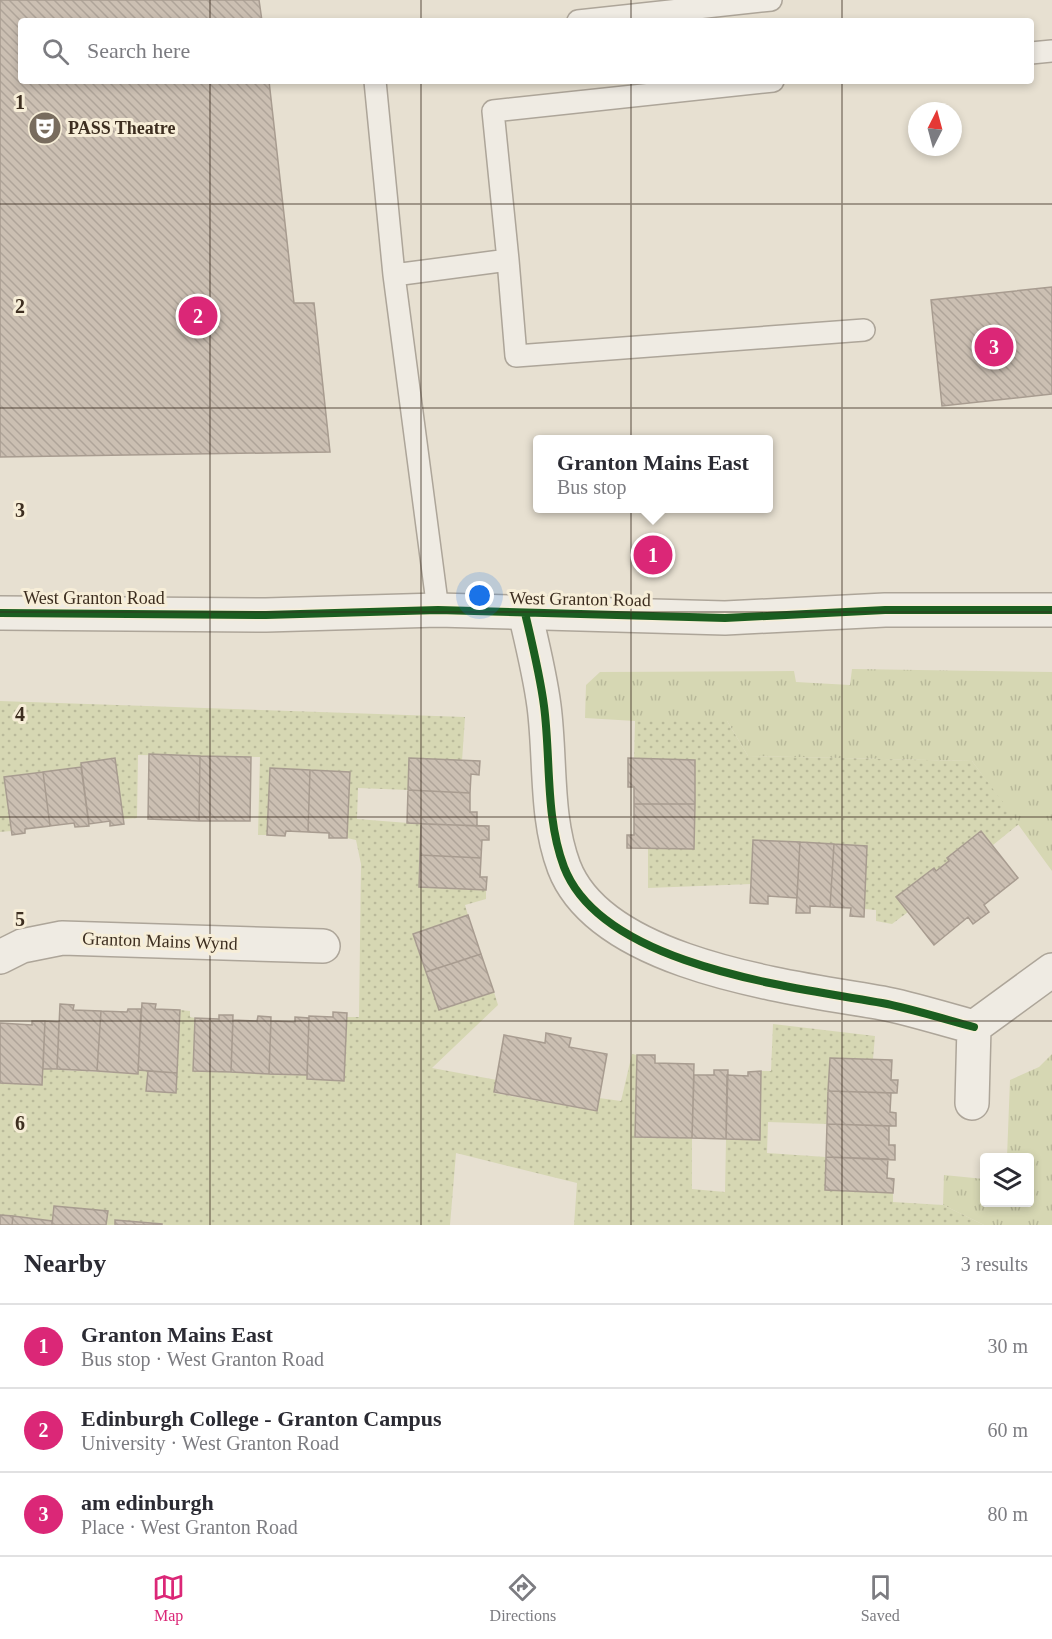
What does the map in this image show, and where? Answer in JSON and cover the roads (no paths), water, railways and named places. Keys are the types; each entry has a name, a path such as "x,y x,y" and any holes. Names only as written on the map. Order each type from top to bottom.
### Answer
{"street":[{"name":"West Granton Road","path":"0,613 266,615 438,610 725,618 885,610 1052,610"},
{"path":"525,612 544,706 549,783 559,852 572,882 602,916 647,945 680,960 750,980 900,1007 974,1027"},
{"name":"Granton Mains Wynd","path":"0,957 22,946 62,938 323,946"},
{"path":"974,1027 1052,970"},
{"path":"972,1103 974,1027"}],"lane":[{"path":"606,18 771,0"},
{"path":"1034,53 1052,51"},
{"path":"375,84 394,275 438,610"},
{"path":"745,84 492,111 516,356 864,330"},
{"path":"394,275 508,260"}],"place":[{"name":"PASS Theatre","path":"45,128"},
{"name":"Edinburgh College - Granton Campus","path":"198,316"},
{"name":"am edinburgh","path":"994,347"},
{"name":"Granton Mains East","path":"653,555"}]}
